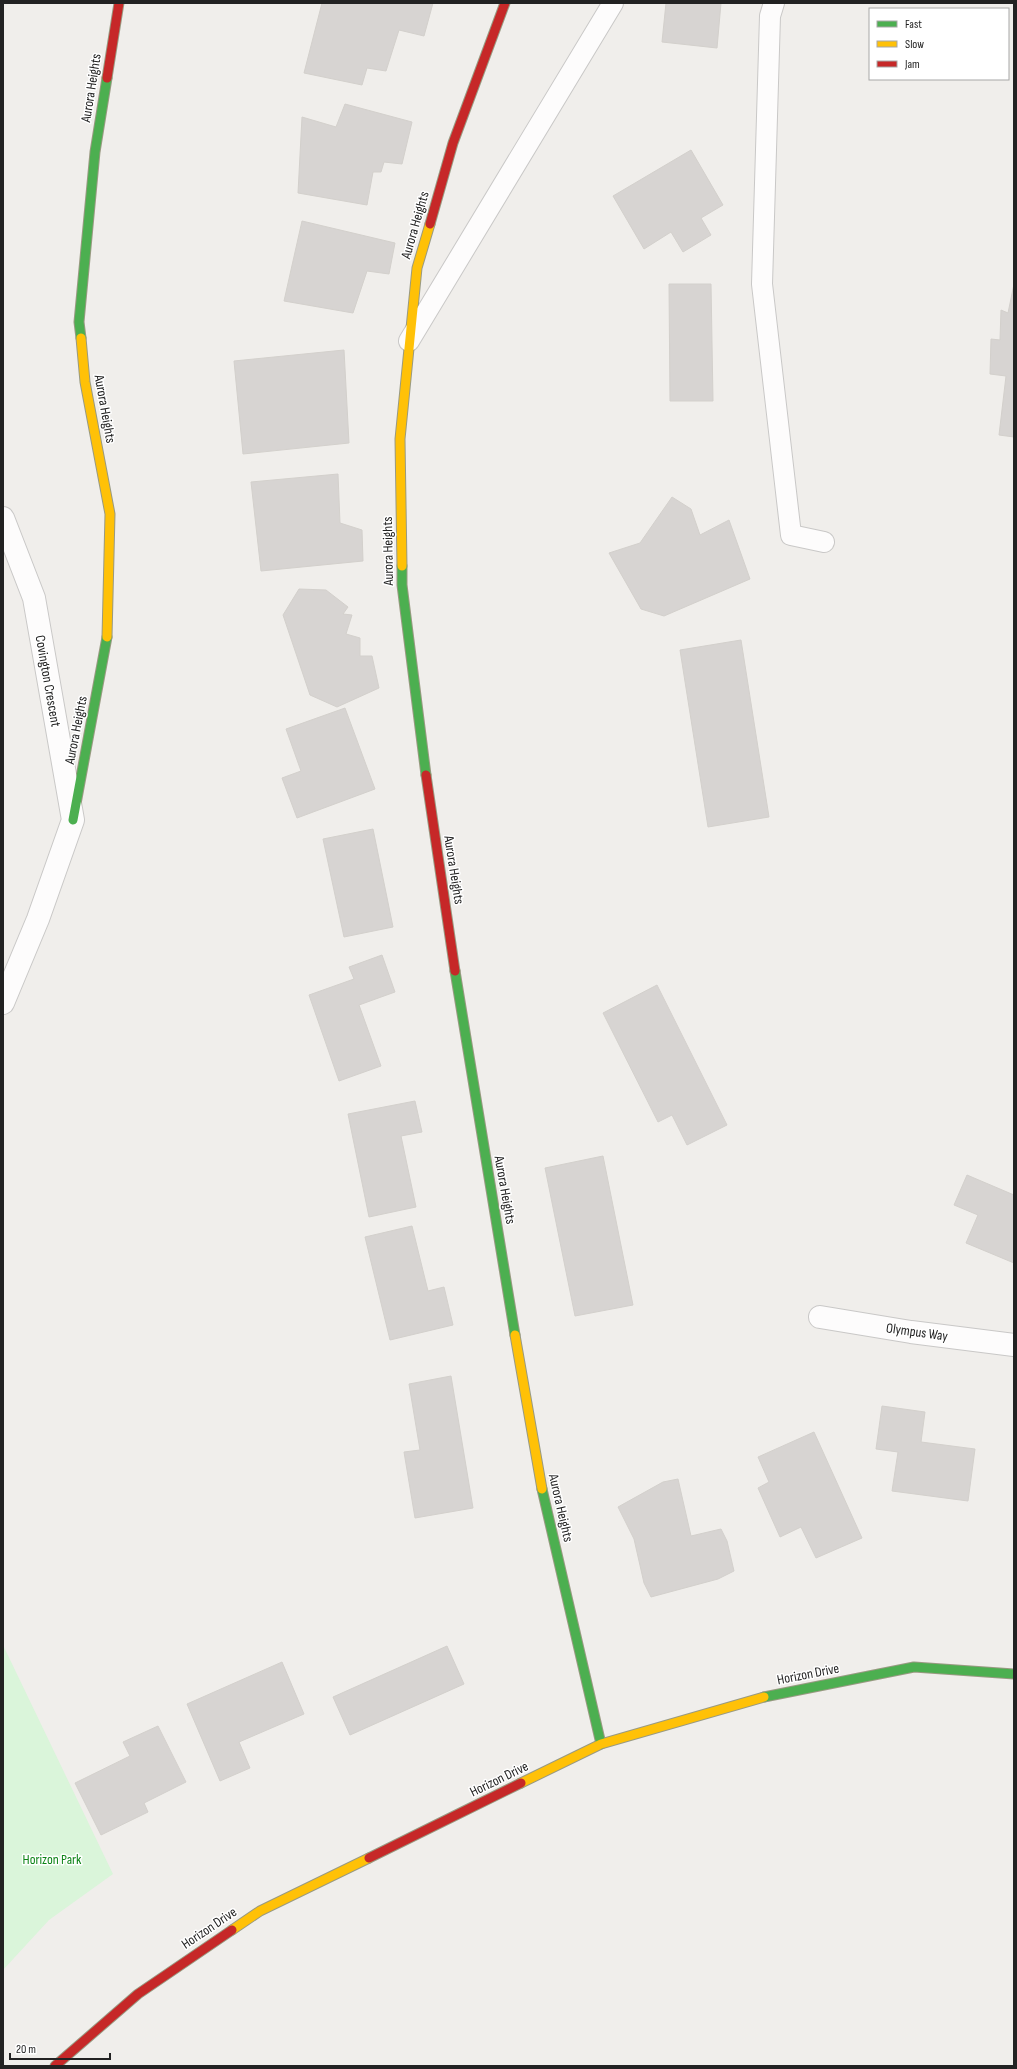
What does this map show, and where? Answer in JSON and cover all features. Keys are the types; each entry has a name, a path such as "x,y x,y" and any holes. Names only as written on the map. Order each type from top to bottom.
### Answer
{"street":[{"name":"Aurora Heights","path":"73,820 107,641 110,514 85,382 79,322 95,152 119,3"},
{"name":"Aurora Heights","path":"505,3 453,143 416,268 400,439 402,585 430,808 461,1012 537,1465 601,1744"},
{"name":"Covington Crescent","path":"3,518 34,598 73,820 38,919 3,1003"},
{"name":"Olympus Way","path":"820,1317 911,1332 1014,1345"},
{"name":"Horizon Drive","path":"55,2066 138,1994 260,1910 601,1744 779,1693 914,1667 1014,1674"}],"lane":[{"path":"409,341 613,3"},
{"path":"774,3 770,16 762,284 791,534 824,542"}],"green space":[{"name":"Horizon Park","path":"3,1645 113,1874 49,1920 3,1970"}],"building":[{"path":"322,3 433,3 424,36 399,30 386,71 367,68 362,85 304,73"},
{"path":"666,3 721,3 717,48 662,42"},
{"path":"345,104 412,122 402,164 384,162 381,172 373,172 367,205 298,193 302,117 336,127"},
{"path":"691,150 723,205 701,218 711,235 683,252 671,232 644,249 613,196"},
{"path":"302,221 395,243 389,274 367,271 353,313 284,301"},
{"path":"669,284 711,284 713,401 670,401"},
{"path":"1014,284 1014,437 999,435 1006,376 990,374 991,339 1000,340 1001,310 1008,313"},
{"path":"344,350 349,443 243,454 234,361"},
{"path":"338,474 340,523 362,530 363,561 261,571 251,482"},
{"path":"672,497 691,509 700,535 729,520 750,579 664,616 641,609 609,553 640,543"},
{"path":"299,589 326,590 348,607 343,614 352,615 346,634 360,638 360,656 372,656 379,688 337,707 310,695 283,615"},
{"path":"741,640 769,817 708,827 680,650"},
{"path":"345,708 375,789 297,818 282,778 301,771 286,729"},
{"path":"373,829 393,927 344,937 323,839"},
{"path":"382,955 395,992 359,1005 381,1066 339,1081 309,995 354,979 349,967"},
{"path":"657,985 727,1125 687,1145 672,1115 658,1122 603,1013"},
{"path":"415,1101 422,1132 401,1136 416,1207 369,1217 348,1114"},
{"path":"603,1156 633,1305 575,1316 545,1168"},
{"path":"967,1175 1014,1195 1014,1263 966,1243 978,1215 954,1205"},
{"path":"412,1226 428,1291 444,1287 453,1325 390,1340 365,1237"},
{"path":"451,1376 473,1508 415,1518 404,1452 420,1450 409,1384"},
{"path":"882,1406 925,1412 921,1442 975,1449 968,1501 892,1491 898,1452 876,1449"},
{"path":"814,1432 862,1538 816,1558 801,1527 780,1537 758,1488 769,1482 758,1457"},
{"path":"678,1479 691,1536 721,1529 727,1541 734,1571 718,1579 651,1597 644,1583 634,1539 618,1507 663,1482"},
{"path":"447,1646 464,1684 350,1735 333,1697"},
{"path":"282,1662 304,1714 239,1742 250,1768 220,1781 187,1704"},
{"path":"158,1726 186,1782 144,1803 148,1812 101,1835 75,1783 130,1756 123,1742"}],"traffic: fast":[{"path":"81,338 79,322 95,152 107,78"},
{"path":"402,566 402,585 426,775"},
{"path":"73,820 107,637"},
{"path":"455,971 515,1335"},
{"path":"542,1489 601,1744"},
{"path":"764,1697 914,1667 1014,1674"}],"traffic: slow":[{"path":"402,566 400,439 417,268 430,224"},
{"path":"81,338 85,382 110,514 107,637"},
{"path":"515,1335 542,1489"},
{"path":"521,1783 601,1744 764,1697"},
{"path":"232,1930 260,1911 369,1858"}],"traffic: jam":[{"path":"107,78 119,3"},
{"path":"430,224 453,143 505,3"},
{"path":"426,775 455,971"},
{"path":"369,1858 521,1783"},
{"path":"55,2066 138,1994 232,1930"}]}
